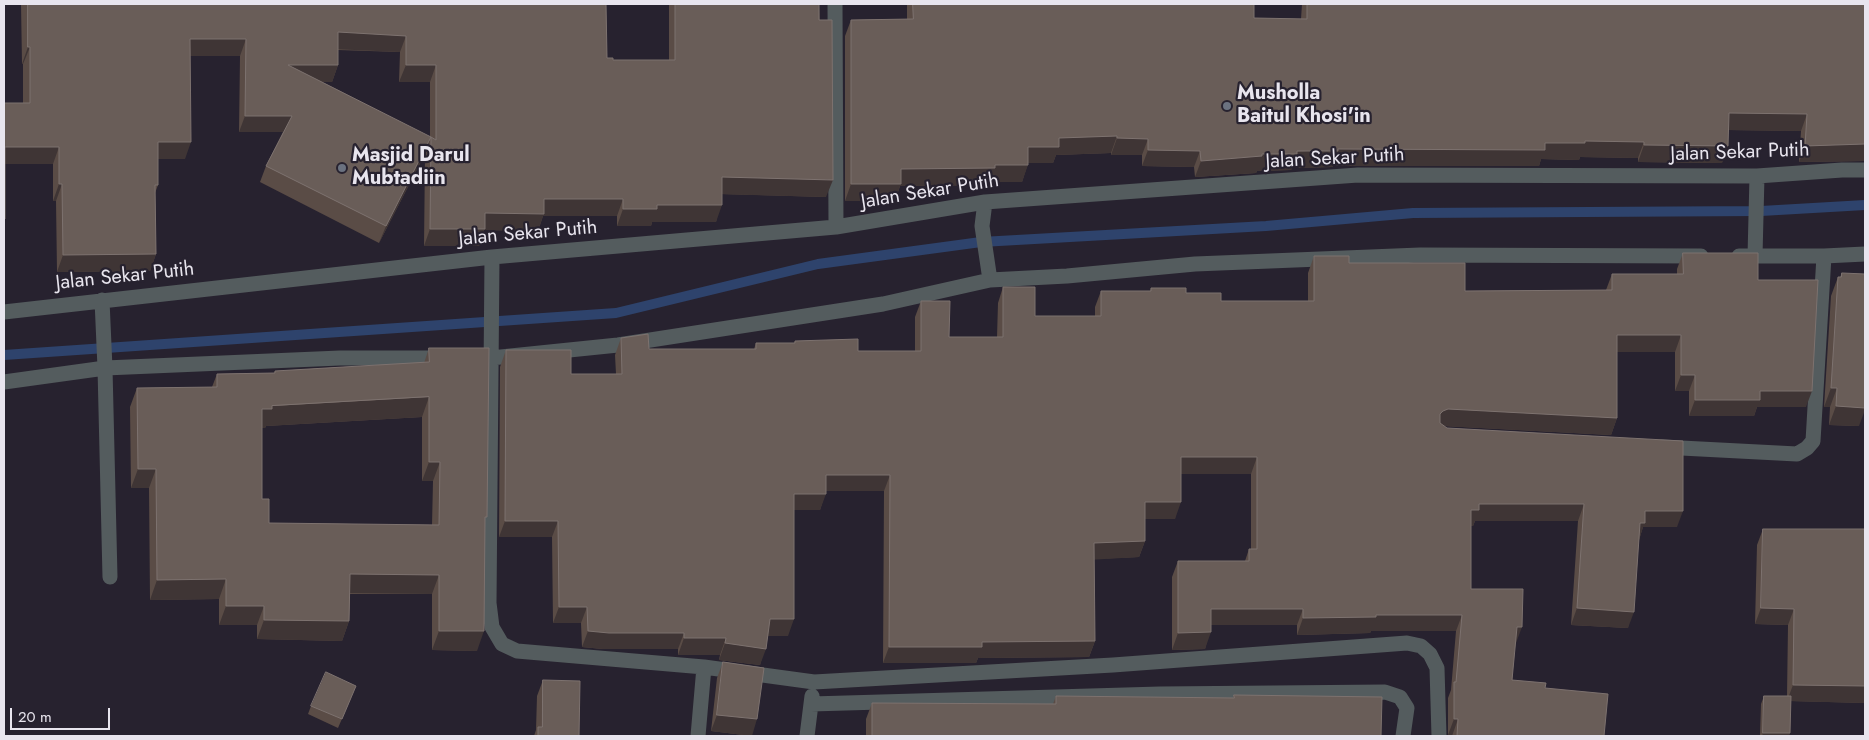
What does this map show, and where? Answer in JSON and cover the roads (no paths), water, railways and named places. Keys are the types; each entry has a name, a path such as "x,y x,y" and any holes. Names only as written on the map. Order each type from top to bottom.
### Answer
{"street":[{"path":"836,4 836,227"},
{"name":"Jalan Sekar Putih","path":"4,312 492,257 836,227 985,202 1358,175 1757,176 1865,170"},
{"path":"1755,250 1757,176"},
{"path":"985,202 982,226 990,280"},
{"path":"4,382 105,368 491,353 618,345 883,304 990,280 1067,276 1195,264 1420,255 1720,256 1755,250 1824,256 1865,254"},
{"path":"1649,446 1797,454 1807,448 1813,441 1824,256"},
{"path":"492,257 489,603 492,627 502,644 517,651 704,667 814,682 1113,664 1407,643 1421,646 1430,654 1437,668 1439,736"},
{"path":"102,300 110,577"},
{"path":"698,736 704,667"},
{"path":"807,736 814,682"},
{"path":"811,704 1160,694 1385,692 1400,697 1407,708 1404,736"}],"waterway":[{"path":"4,355 616,313 818,264 981,242 1266,226 1413,213 1761,211 1865,205"}],"place":[{"name":"Musholla Baitul Khosi'in","path":"1227,106"},
{"name":"Masjid Darul Mubtadiin","path":"342,168"}]}
